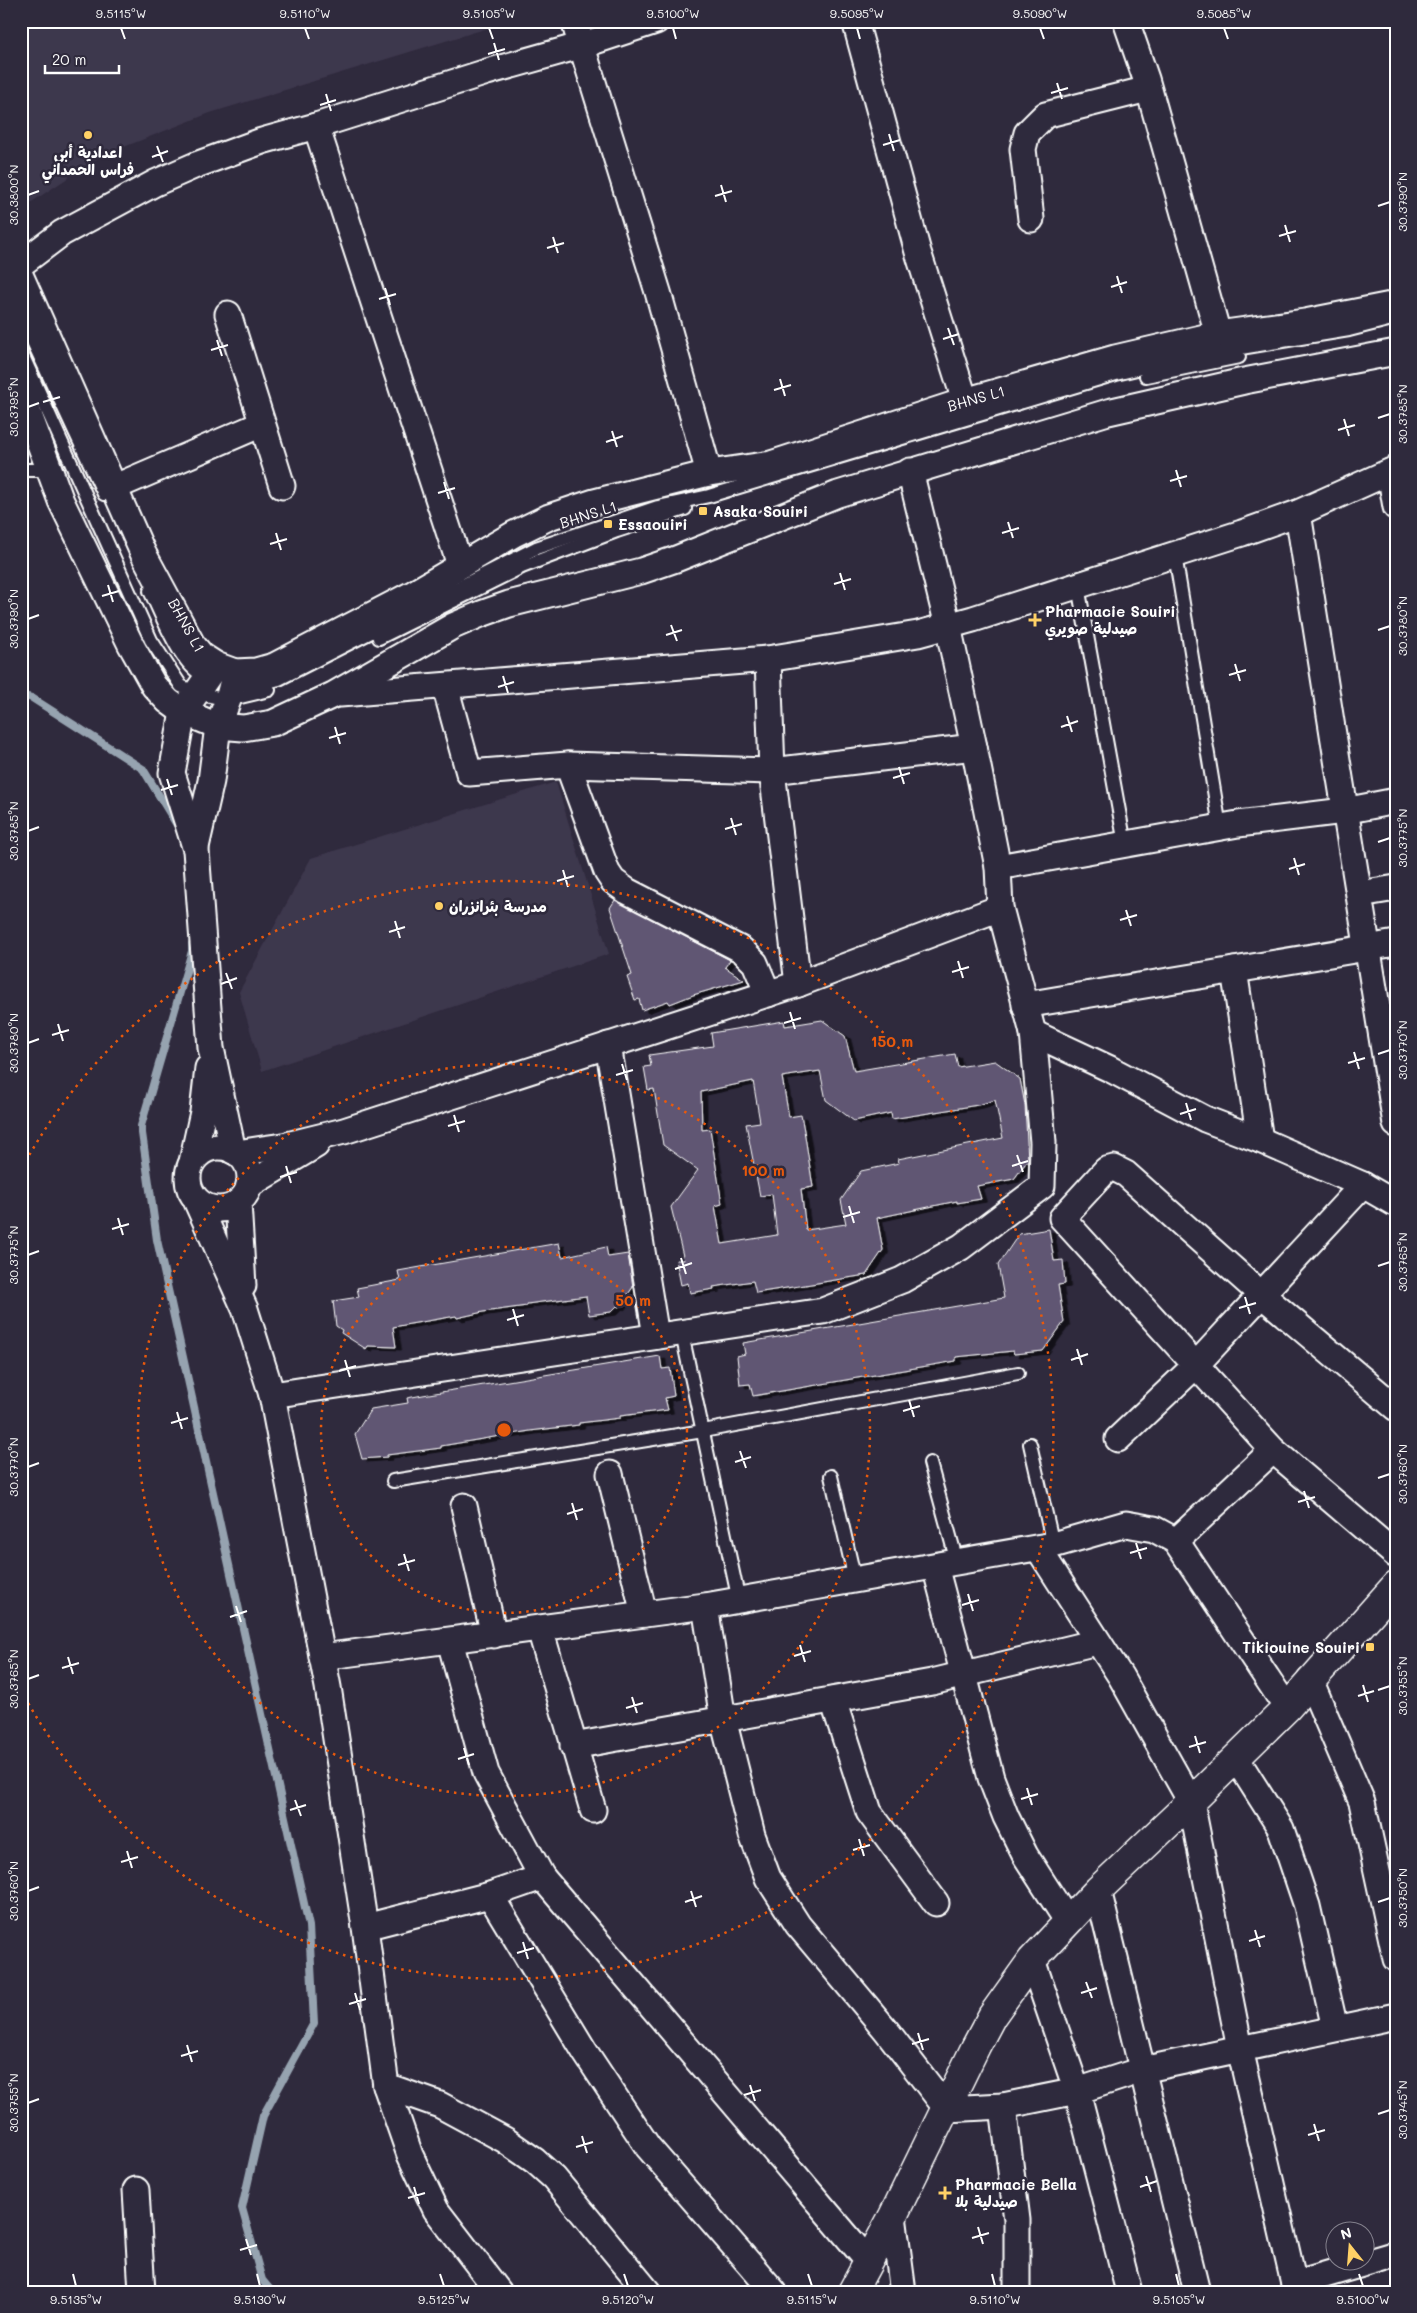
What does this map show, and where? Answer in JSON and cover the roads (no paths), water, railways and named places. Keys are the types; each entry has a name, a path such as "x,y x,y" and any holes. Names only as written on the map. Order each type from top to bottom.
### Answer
{"street":[{"path":"574,21 658,292 709,474"},
{"path":"21,264 62,233 156,182 196,165 262,141 487,72 583,45 656,21"},
{"path":"855,21 918,252 965,401"},
{"path":"1126,21 1148,89 1218,334"},
{"path":"1031,219 1023,149 1027,133 1045,115 1148,89"},
{"path":"316,126 460,565"},
{"path":"21,277 115,487 142,553 170,607 192,644 202,656 214,687 218,726 211,781 196,850"},
{"path":"21,393 61,501 143,668 154,686 168,701 214,687 282,662 414,593 514,534 549,517 594,502 709,474 771,464 965,401 1115,358 1218,334 1305,322 1396,304"},
{"path":"228,314 282,486"},
{"path":"218,726 243,728 273,723 333,695 453,626 481,614 532,598 568,591 641,571 684,556 814,503 910,471 1118,410 1244,380 1396,352"},
{"path":"115,487 262,424"},
{"path":"910,471 948,626 974,747 998,867 1000,908 1033,1033 1042,1142 1042,1186 1062,1218 1273,1450 1396,1555"},
{"path":"333,695 768,659 918,634 1175,555 1298,512 1393,471 1396,507"},
{"path":"1298,512 1344,812 1368,947 1388,1025 1396,1124"},
{"path":"768,659 772,770 798,984"},
{"path":"445,686 469,773 568,765 772,770 974,747"},
{"path":"214,687 218,726"},
{"path":"214,687 172,773 196,850 210,1048 235,1152"},
{"path":"568,765 607,872 613,881 742,950 755,963 768,994"},
{"path":"998,867 1220,827 1344,812 1396,801"},
{"path":"1360,894 1396,888"},
{"path":"235,1152 283,1146 344,1131 798,984 1000,908"},
{"path":"1025,1005 1396,943"},
{"path":"1234,970 1260,1140"},
{"path":"1033,1033 1110,1069 1205,1119 1260,1140 1363,1185 1396,1204"},
{"path":"608,1046 656,1336"},
{"path":"210,1048 203,1112 188,1172 188,1182 190,1192 196,1200 245,1309 272,1395 322,1657 364,1927 386,2086 410,2155 436,2210 499,2292"},
{"path":"196,1200 206,1207 228,1208 244,1194 312,1147 344,1131"},
{"path":"192,1162 210,1148 222,1147 235,1152 245,1162 250,1173 244,1194 245,1309"},
{"path":"1062,1218 1106,1170 1114,1168 1126,1174 1262,1295 1396,1408"},
{"path":"1118,1439 1196,1366 1363,1185"},
{"path":"272,1395 823,1311 902,1280 961,1247 1042,1186"},
{"path":"1176,1541 1273,1450"},
{"path":"610,1474 644,1614"},
{"path":"464,1506 494,1635"},
{"path":"322,1657 540,1630 739,1601 1045,1546 1126,1524 1154,1529 1176,1541 1287,1708"},
{"path":"1045,1546 1097,1642 1121,1678 1191,1802 1240,2049 1295,2288 1396,2254"},
{"path":"946,1564 963,1676 991,1778 1006,1817 1025,1855 1068,1922"},
{"path":"852,2292 893,2216 992,2016 1032,1960 1098,1890 1287,1708 1395,1587"},
{"path":"705,1606 723,1719 752,1835 768,1878 798,1925 886,2030 947,2109"},
{"path":"540,1630 573,1746 594,1810"},
{"path":"450,1641 486,1774 542,1877 868,2261"},
{"path":"573,1746 963,1676 1097,1642"},
{"path":"1310,1680 1362,1802 1396,1959"},
{"path":"833,1700 869,1812 936,1903"},
{"path":"1236,1758 1281,1829 1307,1906 1335,2028"},
{"path":"364,1927 490,1895 542,1877"},
{"path":"1098,1890 1197,2292"},
{"path":"490,1895 585,2052 648,2147 774,2292"},
{"path":"1032,1960 1077,2091 1130,2292"},
{"path":"947,2109 1003,2106 1077,2091 1142,2070 1396,2016"},
{"path":"386,2086 440,2105 504,2140 535,2161 554,2178 648,2292"},
{"path":"1003,2106 1017,2220 1017,2292"},
{"path":"136,2190 142,2292"},
{"path":"893,2216 904,2292"}],"lane":[{"name":"BHNS L1","path":"21,316 175,644 194,670 214,687 280,687 522,566 662,516 1112,382 1396,324"},
{"name":"BHNS L1","path":"214,687 256,685 279,679 536,548 658,508 709,496 1116,374 1187,357 1349,330 1396,318"},
{"path":"21,352 155,649 181,686 214,687"},
{"path":"21,470 51,470"},
{"path":"1175,555 1220,827"},
{"path":"1078,586 1125,844"},
{"path":"682,1334 739,1601"},
{"path":"393,1481 703,1432 1018,1373"},
{"path":"1030,1444 1045,1546"},
{"path":"930,1463 946,1564"},
{"path":"831,1476 855,1580"}],"waterway":[{"path":"21,695 32,698 143,769 177,825"},
{"path":"192,944 192,951 141,1126 157,1240 309,1926 314,2023 263,2116 242,2208 262,2280 272,2292"}],"place":[{"name":"اعدادية أبي فراس الحمداني","path":"88,135"},
{"name":"Asaka Souiri","path":"703,511"},
{"name":"Essaouiri","path":"608,524"},
{"name":"Pharmacie Souiri صيدلية صويري","path":"1035,620"},
{"name":"مدرسة بئرانزران","path":"439,906"},
{"name":"Tikiouine Souiri","path":"1370,1647"},
{"name":"Pharmacie Bella صيدلية بلا","path":"945,2193"}]}
